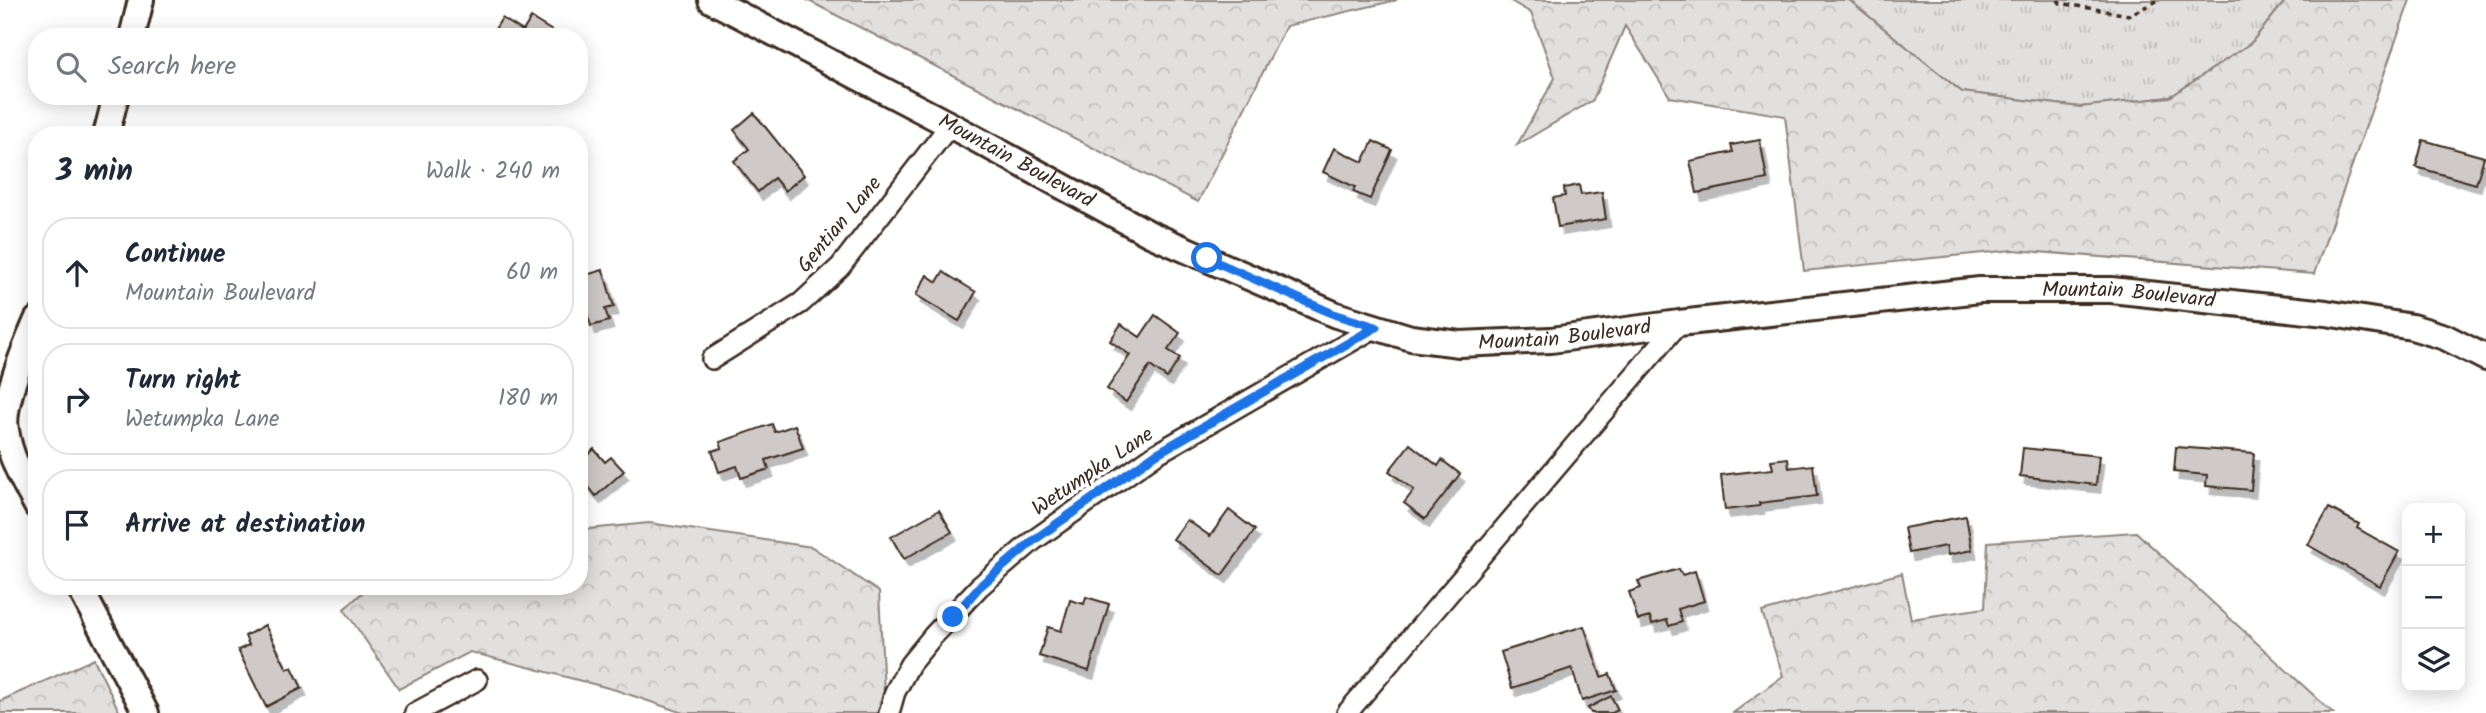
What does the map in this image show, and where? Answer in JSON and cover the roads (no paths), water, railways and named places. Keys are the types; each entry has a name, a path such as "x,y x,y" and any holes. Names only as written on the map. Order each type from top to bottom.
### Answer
{"street":[{"path":"134,28 142,0"},
{"name":"Mountain Boulevard","path":"711,0 950,125 1150,234 1336,315 1411,338 1460,344 1551,340 1980,290 2111,290 2326,313 2412,327 2445,337 2486,358"},
{"path":"108,126 114,105"},
{"name":"Gentian Lane","path":"712,359 801,303 840,267 950,125"},
{"path":"1347,713 1679,323"},
{"name":"Wetumpka Lane","path":"889,713 895,692 911,664 933,636 979,587 1034,540 1156,454 1376,327"},
{"path":"28,345 7,404 5,428 7,464 28,493"},
{"path":"84,595 146,713"},
{"path":"415,713 477,680"}]}
